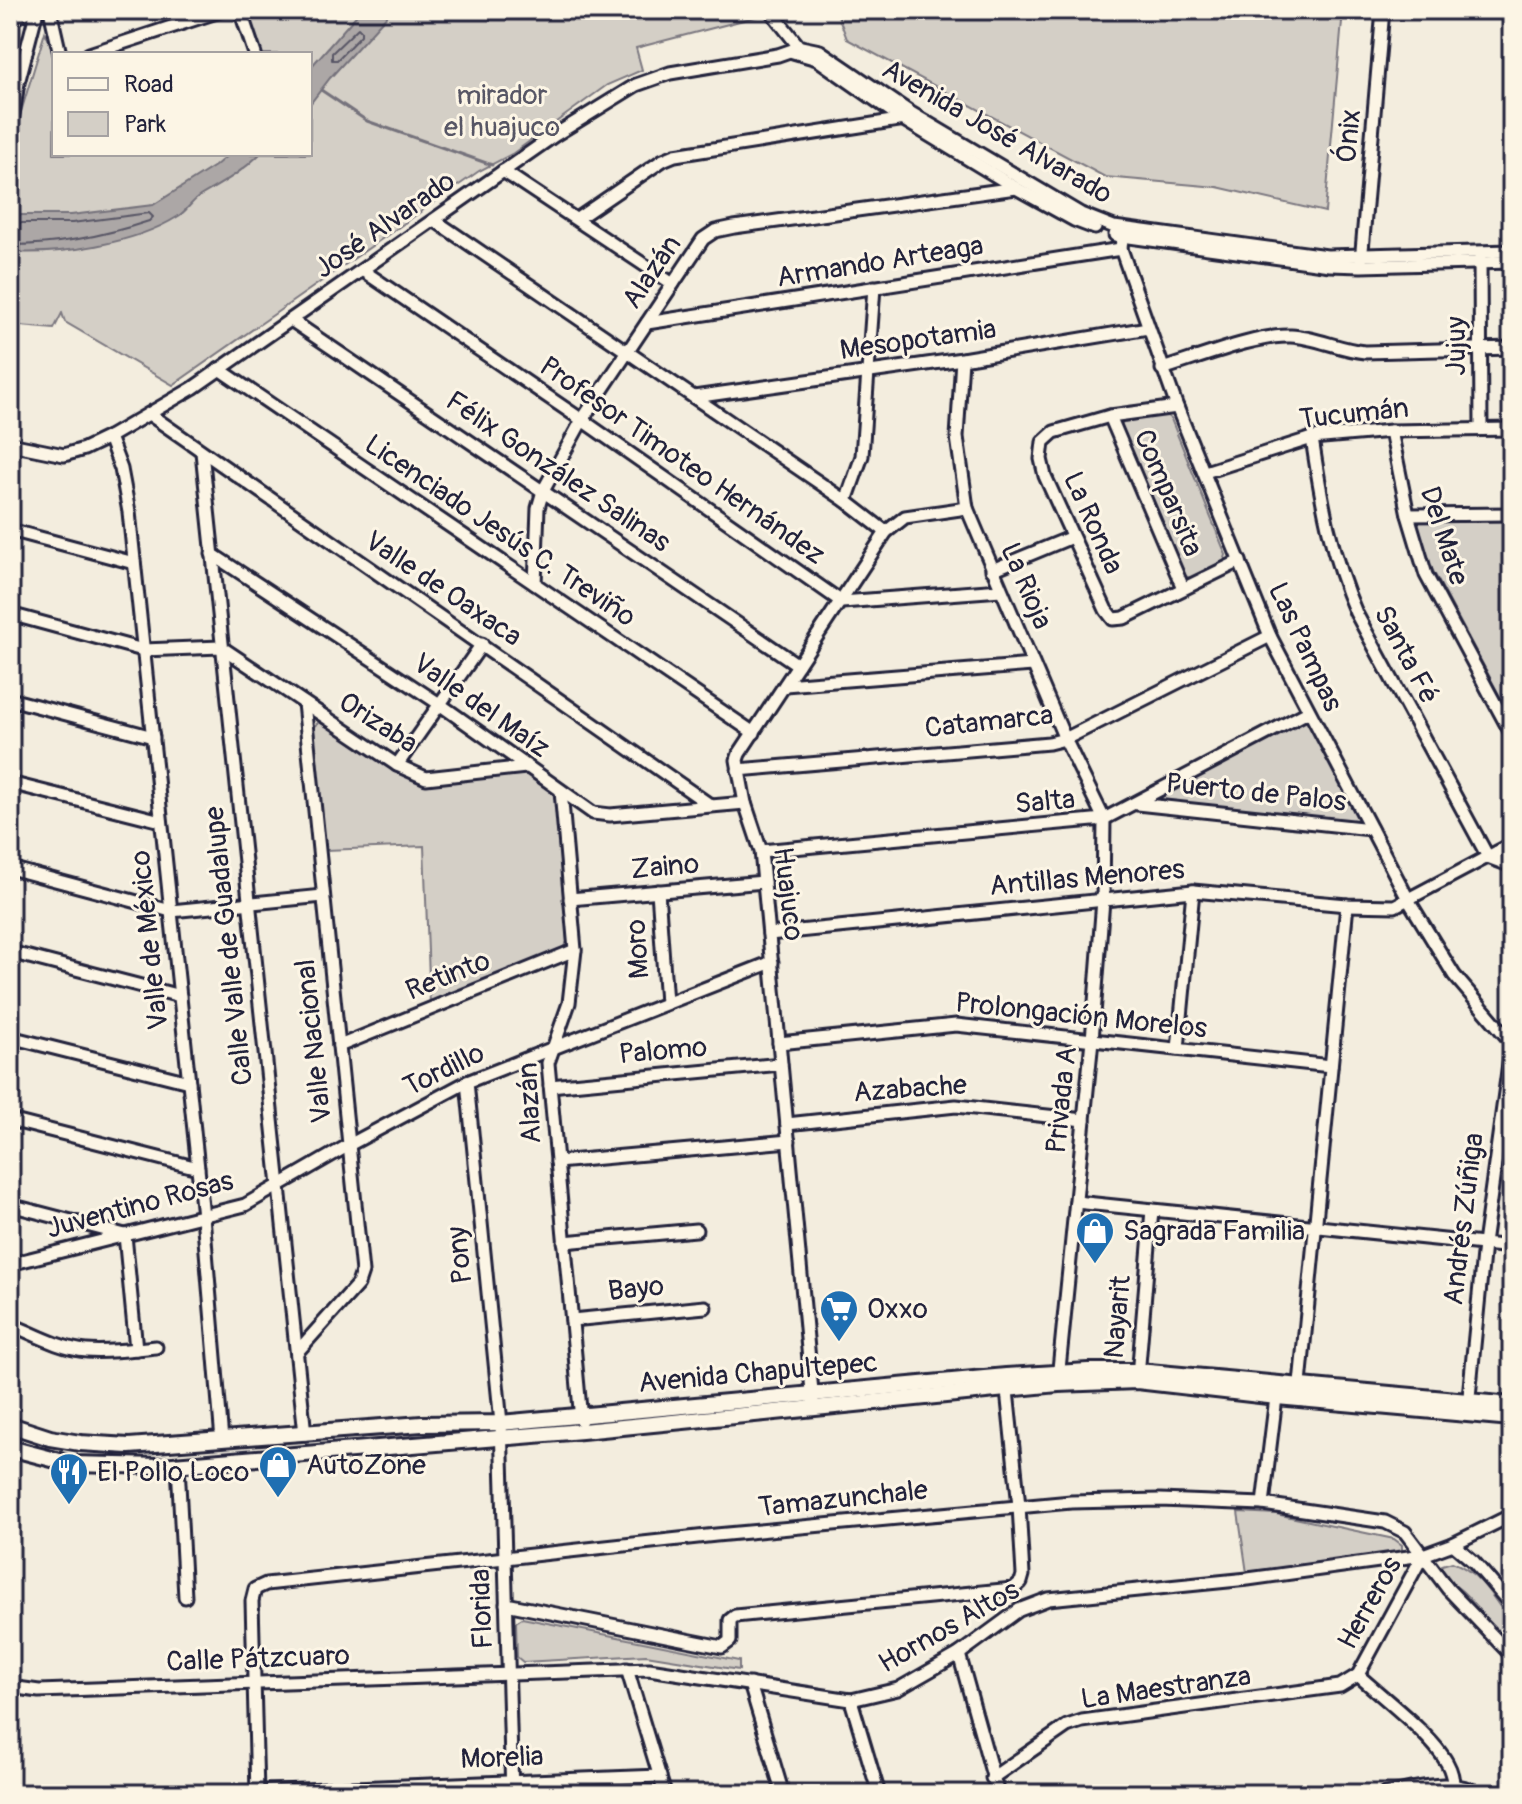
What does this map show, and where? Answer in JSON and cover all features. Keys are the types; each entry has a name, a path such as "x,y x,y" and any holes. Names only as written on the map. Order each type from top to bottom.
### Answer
{"main road":[{"name":"Avenida Chapultepec","path":"502,1430 1058,1378 1138,1376 1468,1407 1512,1405"},
{"path":"1468,1407 1512,1418"},
{"path":"12,1428 80,1443 155,1445 422,1424 502,1430"},
{"path":"10,1448 71,1464 161,1466 502,1430"},
{"path":"178,1465 186,1452 222,1440"},
{"path":"155,1445 165,1456 161,1466"}],"street":[{"path":"10,20 31,10"},
{"path":"10,133 37,10"},
{"path":"50,10 60,52"},
{"path":"95,52 223,10"},
{"path":"240,10 254,52"},
{"path":"770,10 798,51"},
{"name":"Ónix","path":"1361,261 1383,10"},
{"name":"Avenida José Alvarado","path":"798,51 820,51 908,116 1074,220 1122,239"},
{"name":"José Alvarado","path":"10,444 64,455 109,437 219,369 503,171 636,85 670,73 798,51"},
{"path":"577,219 675,155 908,116"},
{"path":"503,171 673,284"},
{"name":"Alazán","path":"535,584 538,508 543,491 582,420 703,239 715,231 1020,184"},
{"path":"434,220 846,501 886,532"},
{"path":"1122,239 1299,261 1480,257 1512,251"},
{"name":"Armando Arteaga","path":"647,323 874,287 1122,239"},
{"name":"Las Pampas","path":"1122,239 1162,369 1270,636 1409,901 1463,988 1512,1042"},
{"path":"1480,257 1512,262"},
{"name":"Jujuy","path":"1480,257 1481,429"},
{"name":"Profesor Timoteo Hernández","path":"362,270 842,602"},
{"path":"846,501 862,456 874,287"},
{"name":"Félix González Salinas","path":"291,320 798,665"},
{"name":"Mesopotamia","path":"694,397 962,359 1148,328"},
{"path":"1162,369 1276,336 1298,336 1346,350 1365,352 1512,348"},
{"name":"La Rioja","path":"962,359 957,437 967,508 1065,739 1104,819"},
{"name":"Licenciado Jesús C. Treviño","path":"219,369 754,733"},
{"name":"La Ronda","path":"1177,407 1110,416 1054,432 1043,442 1041,459 1045,476 1106,610 1113,619 1124,618 1240,561"},
{"name":"Valle de Oaxaca","path":"149,414 710,805"},
{"name":"Comparsita","path":"1110,416 1183,588"},
{"name":"Tucumán","path":"1205,472 1312,438 1391,431 1512,429"},
{"name":"Del Mate","path":"1391,431 1408,515 1426,575 1512,735"},
{"name":"Valle de México","path":"109,437 121,469 134,563 203,1216 222,1440"},
{"name":"Santa Fé","path":"1312,438 1324,515 1339,574 1356,613 1488,857"},
{"name":"Calle Valle de Guadalupe","path":"202,452 305,1434"},
{"path":"738,770 739,754 886,532 905,517 967,508"},
{"path":"1408,515 1512,514"},
{"path":"10,530 134,563"},
{"path":"992,570 1072,537"},
{"name":"Valle del Maíz","path":"212,554 438,703 587,810 604,816 745,803"},
{"path":"842,602 1001,590"},
{"path":"10,614 143,650 221,647"},
{"name":"Catamarca","path":"738,770 1049,743 1065,739 1270,636"},
{"path":"397,765 482,644"},
{"name":"Orizaba","path":"221,647 397,765 426,778 526,767"},
{"path":"785,685 1033,665"},
{"path":"10,699 153,737"},
{"name":"Valle Nacional","path":"298,1351 360,1280 361,1267 304,703"},
{"name":"Salta","path":"761,851 1104,819 1308,712"},
{"name":"Huajuco","path":"738,770 761,851 813,1401"},
{"path":"10,783 161,821"},
{"name":"Alazán","path":"561,791 575,950 569,1003 548,1063 581,1424"},
{"name":"Puerto de Palos","path":"1136,804 1371,829"},
{"name":"Privada A","path":"1058,1378 1092,1040 1103,900 1104,819"},
{"path":"1409,901 1512,844"},
{"path":"1488,857 1512,866"},
{"path":"10,868 171,911 323,896"},
{"name":"Zaino","path":"570,899 764,882"},
{"name":"Moro","path":"658,891 666,1003"},
{"path":"1178,1049 1193,891"},
{"name":"Antillas Menores","path":"769,934 1193,891 1389,907 1409,901"},
{"path":"1299,1392 1347,905"},
{"name":"Retinto","path":"339,1046 575,950"},
{"path":"10,952 180,996"},
{"name":"Tordillo","path":"279,1186 467,1082 772,962"},
{"name":"Prolongación Morelos","path":"779,1043 956,1025 1331,1066"},
{"path":"10,1037 189,1082"},
{"name":"Andrés Zúñiga","path":"1468,1407 1484,1244 1512,1042"},
{"name":"Palomo","path":"550,1086 781,1064"},
{"name":"Pony","path":"467,1082 502,1430"},
{"name":"Azabache","path":"787,1124 956,1106 1084,1120"},
{"path":"10,1120 198,1168"},
{"path":"557,1162 789,1141"},
{"name":"Juventino Rosas","path":"10,1264 245,1205 279,1186"},
{"path":"1076,1202 1512,1247"},
{"path":"10,1205 125,1235 136,1349"},
{"name":"Nayarit","path":"1138,1376 1152,1210"},
{"path":"564,1242 696,1230"},
{"name":"Bayo","path":"572,1320 705,1307"},
{"path":"10,1324 60,1345 84,1351 156,1347"},
{"path":"1007,1383 1019,1506"},
{"path":"1263,1504 1278,1389"},
{"name":"Florida","path":"502,1430 512,1788"},
{"path":"178,1465 185,1597"},
{"name":"Tamazunchale","path":"254,1684 252,1601 255,1589 266,1584 716,1535 1071,1502 1160,1500 1263,1504 1385,1522 1405,1532 1423,1555"},
{"name":"Hornos Altos","path":"506,1604 722,1647 730,1641 730,1620 735,1616 1007,1590 1018,1586 1023,1575 1019,1506"},
{"name":"Herreros","path":"1358,1675 1423,1555 1512,1515"},
{"path":"1453,1544 1474,1562 1512,1606"},
{"path":"1423,1555 1448,1589 1512,1656"},
{"name":"Hornos Altos","path":"509,1672 649,1669 851,1700 898,1689 959,1654 1019,1610 1048,1599 1248,1579 1423,1555"},
{"path":"959,1654 998,1794"},
{"path":"627,1669 665,1794"},
{"name":"Calle Pátzcuaro","path":"10,1687 39,1691 509,1672"},
{"path":"1358,1675 1433,1745 1448,1765 1453,1789"},
{"name":"La Maestranza","path":"992,1778 1067,1726 1082,1721 1322,1690 1340,1686 1358,1675"},
{"path":"254,1684 257,1793"},
{"path":"750,1684 783,1794"},
{"path":"851,1700 879,1794"},
{"name":"Morelia","path":"202,1794 512,1788 660,1776"},
{"path":"1384,1794 1469,1788 1478,1794"}],"green space":[{"name":"mirador el huajuco","path":"239,10 757,10 759,16 636,48 642,70 607,85 512,154 479,171 173,385 65,322 62,313 54,329 10,325 10,227 18,122 45,32 54,52 52,156 312,156 312,52 250,52"},
{"path":"836,10 1343,10 1325,212 1217,187 1105,177 847,39"},
{"path":"1166,415 1171,419 1226,555 1224,561 1190,578 1185,576 1120,426 1123,422"},
{"path":"1512,521 1512,719 1431,567 1417,522"},
{"path":"1308,712 1371,829 1137,803"},
{"path":"319,722 418,780 534,774 557,792 567,942 562,949 430,1005 424,846 326,850 312,728"},
{"path":"1238,1512 1276,1514 1394,1539 1402,1545 1402,1552 1389,1559 1247,1573"},
{"path":"1452,1562 1479,1580 1512,1624 1510,1650 1482,1613 1439,1572 1442,1565"},
{"path":"522,1618 739,1661 739,1670 646,1655 523,1662 517,1657 516,1622"}],"water":[{"path":"361,10 392,10 312,101 312,66"},
{"path":"227,156 258,156 197,198 180,215 140,234 96,246 51,252 10,252 10,215 71,215 153,205"}],"waterway":[{"path":"321,90 367,121 492,165"}],"place":[{"name":"Sagrada Familia","path":"1095,1265"},
{"name":"Oxxo","path":"839,1343"},
{"name":"AutoZone","path":"278,1499"},
{"name":"El Pollo Loco","path":"69,1506"}]}
